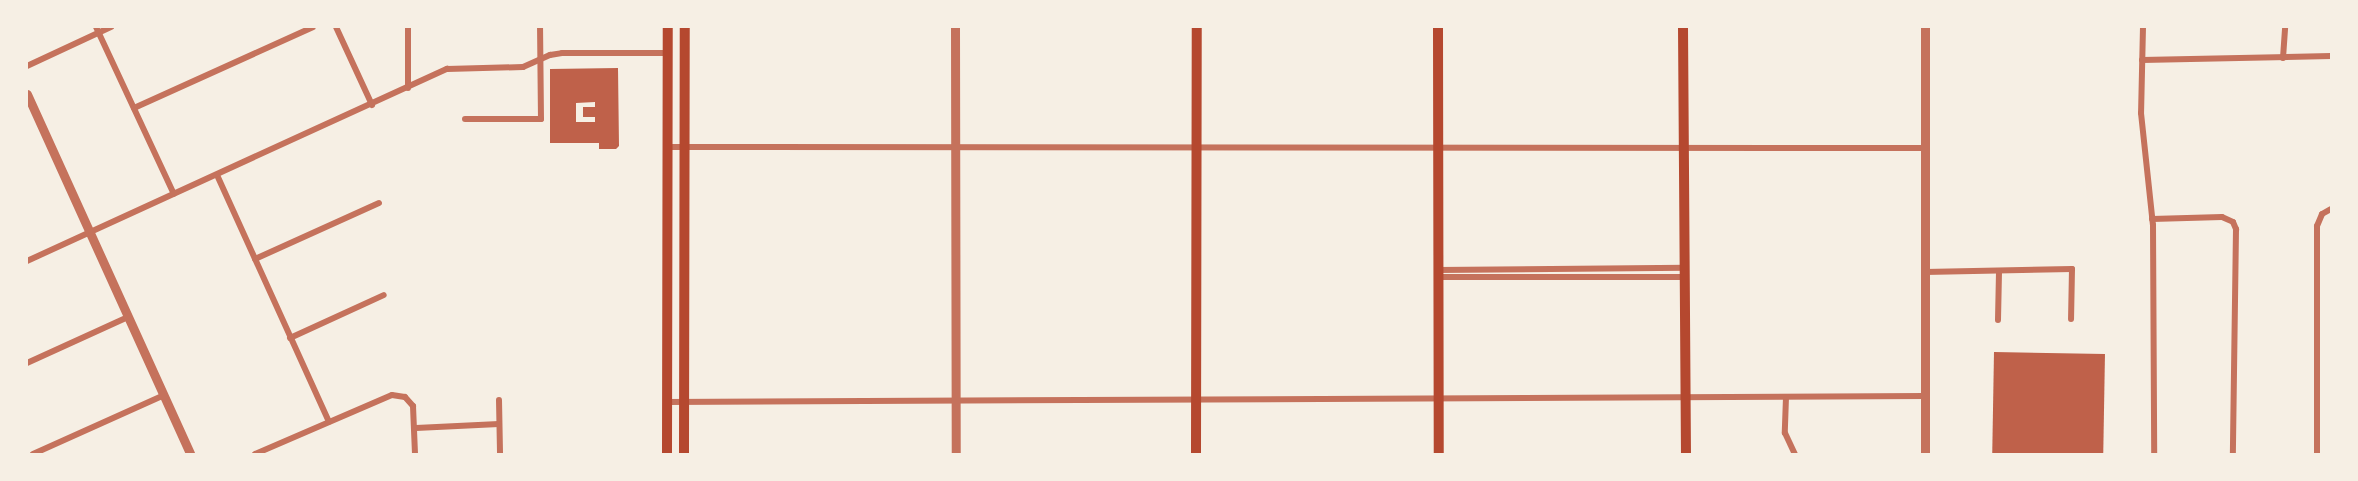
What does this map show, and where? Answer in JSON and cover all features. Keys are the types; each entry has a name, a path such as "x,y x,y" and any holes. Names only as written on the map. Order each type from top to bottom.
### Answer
{"main road":[{"path":"667,454 668,27"},
{"path":"684,454 685,27"},
{"path":"1196,454 1197,27"},
{"path":"1438,27 1439,454"},
{"path":"1683,27 1687,273 1686,454"}],"street":[{"path":"27,66 98,30 111,27"},
{"path":"134,108 313,27"},
{"path":"336,27 372,105"},
{"path":"408,27 408,88"},
{"path":"465,119 541,119 540,27"},
{"path":"955,27 956,454"},
{"path":"1925,27 1925,454"},
{"path":"2143,27 2141,113 2152,219 2154,454"},
{"path":"2283,58 2284,27"},
{"path":"98,30 174,194"},
{"path":"27,261 451,68 523,67 562,53 668,53"},
{"path":"2142,60 2331,56"},
{"path":"27,94 190,454"},
{"path":"668,147 1925,148"},
{"path":"217,175 329,422"},
{"path":"255,259 380,203"},
{"path":"2317,454 2318,226 2322,214 2331,209"},
{"path":"2152,219 2222,218 2233,222 2236,229 2233,454"},
{"path":"1925,272 2072,268 2071,319"},
{"path":"1998,320 1999,270"},
{"path":"1438,274 1687,273"},
{"path":"290,338 384,295"},
{"path":"27,363 128,317"},
{"path":"33,454 164,395"},
{"path":"255,454 387,396 398,395 410,400 415,413 415,454"},
{"path":"668,402 1925,396"},
{"path":"1786,397 1785,434 1795,454"},
{"path":"499,400 500,454"},
{"path":"416,428 499,424"}],"building":[{"path":"618,68 619,146 616,149 599,149 599,143 550,143 550,69","holes":["595,102 595,107 583,107 583,117 595,117 595,122 576,122 576,103"]},
{"path":"1994,352 2105,354 2103,454 1992,454"}]}
